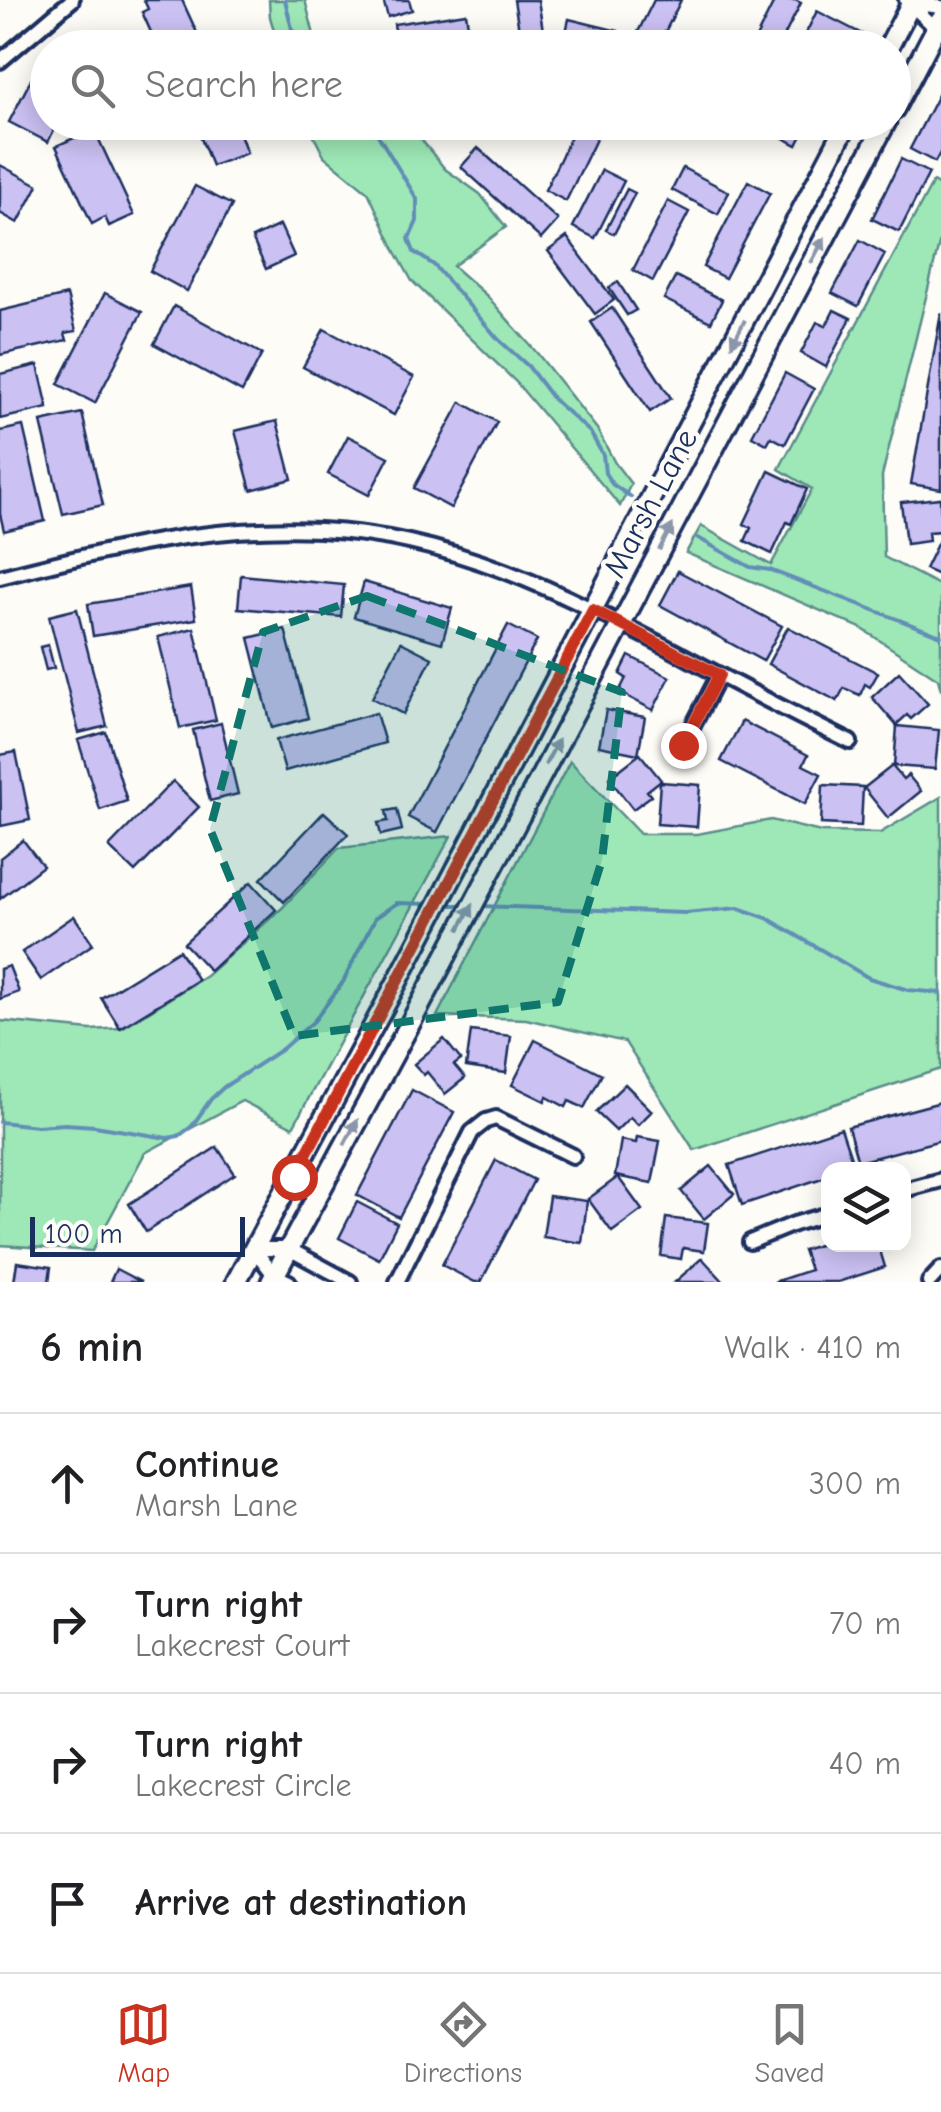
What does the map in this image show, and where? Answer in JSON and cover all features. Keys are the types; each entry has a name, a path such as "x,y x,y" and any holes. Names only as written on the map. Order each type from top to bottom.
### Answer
{"main road":[{"path":"896,30 910,1"},
{"path":"911,78 939,27"},
{"name":"Marsh Lane","path":"236,1282 839,140"},
{"name":"Marsh Lane","path":"278,1280 288,1249 876,140"}],"street":[{"path":"37,30 72,0"},
{"path":"910,1 941,7"},
{"path":"910,1 939,27"},
{"path":"0,61 30,36"},
{"path":"0,578 112,549 248,530 322,530 395,538 506,570 620,623 850,742"},
{"path":"683,745 719,675"},
{"path":"397,1282 477,1127 496,1118 573,1156"},
{"path":"911,1188 941,1180"},
{"path":"750,1242 821,1216"},
{"path":"254,1249 288,1249 350,1282"},
{"path":"254,1249 278,1280"},
{"path":"929,1282 941,1269"}],"highlighted area":[{"path":"367,596 622,692 602,860 558,1002 294,1036 210,829 263,632"}],"green space":[{"path":"269,0 305,0 313,30 274,30"},
{"path":"316,140 422,140 445,169 480,194 506,227 453,266 487,296 597,429 631,484 620,506 516,382 412,281 368,192 324,156"},
{"path":"933,182 941,187 941,236 882,476 884,557 941,586 941,690 938,679 861,628 686,553 701,526 771,565 812,489 779,469"},
{"path":"570,761 640,834 697,834 771,820 821,832 880,833 941,797 941,1069 694,1150 625,1042 526,1019 437,1016"},
{"path":"451,836 293,1127 242,1101 145,1153 92,1251 0,1245 0,1021 91,1030 122,1028 206,976 281,909 339,848"}],"building":[{"path":"144,0 182,0 196,30 150,30 142,12 148,9"},
{"path":"383,0 409,0 412,10 388,17"},
{"path":"514,0 538,0 543,30 519,30"},
{"path":"654,0 681,0 666,30 639,30"},
{"path":"775,0 801,3 787,30 760,30"},
{"path":"817,11 854,30 808,30"},
{"path":"466,13 469,30 395,30 394,24"},
{"path":"569,19 614,30 566,30"},
{"path":"30,82 30,133 9,122"},
{"path":"941,89 941,151 935,162 910,149"},
{"path":"69,140 99,140 134,215 109,226 105,217 92,224 56,146"},
{"path":"202,140 242,140 247,153 212,166"},
{"path":"569,140 596,140 566,201 545,190"},
{"path":"478,148 558,220 541,239 461,167"},
{"path":"901,159 929,173 899,232 872,219"},
{"path":"0,165 38,185 18,223 0,213"},
{"path":"683,168 729,192 718,214 672,190"},
{"path":"602,170 624,181 595,238 573,227"},
{"path":"748,181 770,193 725,278 703,267"},
{"path":"195,186 232,205 187,291 150,271"},
{"path":"627,189 635,193 614,234 606,230"},
{"path":"668,201 689,212 653,281 633,270"},
{"path":"280,225 294,256 266,269 252,238"},
{"path":"567,237 614,300 595,314 548,251"},
{"path":"860,240 885,254 858,306 832,293"},
{"path":"676,276 722,300 711,322 664,299"},
{"path":"618,282 636,310 627,315 609,288"},
{"path":"105,293 142,312 95,403 58,384"},
{"path":"67,295 76,331 65,333 67,340 0,355 0,311"},
{"path":"174,306 262,354 242,392 154,344"},
{"path":"612,308 671,398 650,412 591,322"},
{"path":"834,310 851,318 826,367 801,353 817,322 826,326"},
{"path":"941,313 941,489 911,484"},
{"path":"324,329 414,377 394,415 303,367"},
{"path":"38,365 48,408 0,419 0,374"},
{"path":"785,373 814,389 785,444 771,437 767,444 752,436"},
{"path":"461,402 497,422 451,508 414,488"},
{"path":"82,413 103,505 63,514 41,422"},
{"path":"277,421 292,479 251,490 235,431"},
{"path":"23,426 45,521 4,531 0,514 0,431"},
{"path":"348,436 389,457 369,495 328,474"},
{"path":"769,471 807,489 772,554 745,541 751,528 744,524"},
{"path":"940,498 941,531 928,532 929,541 906,544 901,502"},
{"path":"941,536 941,576 925,569"},
{"path":"678,571 782,626 763,661 660,605"},
{"path":"241,575 344,585 341,617 238,608"},
{"path":"364,582 452,608 442,643 354,617"},
{"path":"191,587 196,619 93,636 88,604"},
{"path":"77,609 107,726 79,733 49,616"},
{"path":"508,625 537,640 437,832 408,817"},
{"path":"788,627 878,673 870,687 865,684 860,695 844,688 837,701 768,664"},
{"path":"194,628 216,720 180,728 158,637"},
{"path":"285,629 308,718 272,728 249,638"},
{"path":"401,642 432,658 403,714 372,698"},
{"path":"48,645 54,668 46,670 40,647"},
{"path":"629,656 670,677 653,710 619,692 626,678 620,674"},
{"path":"899,672 928,704 911,719 907,715 896,725 872,697"},
{"path":"606,710 645,717 638,754 599,746"},
{"path":"376,713 385,743 285,771 276,740"},
{"path":"742,721 808,755 803,765 821,774 805,804 721,761"},
{"path":"221,723 238,794 210,801 193,730"},
{"path":"897,726 939,730 935,769 894,766"},
{"path":"106,732 127,801 100,810 78,740"},
{"path":"16,752 30,820 1,826 0,755"},
{"path":"640,754 661,780 647,791 651,796 633,809 609,778"},
{"path":"892,766 903,779 908,775 921,791 888,818 864,788"},
{"path":"173,781 199,807 135,872 109,847"},
{"path":"660,782 700,785 697,827 657,824"},
{"path":"823,785 863,787 861,826 821,824"},
{"path":"397,809 402,830 381,835 378,823 388,821 386,811"},
{"path":"324,812 348,834 284,902 261,879"},
{"path":"23,840 43,866 0,899 0,858"},
{"path":"251,882 276,910 210,971 184,943"},
{"path":"74,916 93,944 41,980 22,952"},
{"path":"179,950 198,980 120,1028 101,998"},
{"path":"9,966 19,992 0,999 0,969"},
{"path":"471,1031 511,1036 506,1073 466,1067"},
{"path":"444,1039 461,1060 454,1065 465,1078 445,1094 427,1072 424,1075 414,1064"},
{"path":"535,1040 602,1074 584,1108 569,1101 566,1107 547,1097 545,1101 512,1085"},
{"path":"625,1084 652,1111 638,1125 630,1117 616,1131 596,1112"},
{"path":"412,1090 454,1112 399,1217 357,1195"},
{"path":"941,1102 941,1140 858,1162 848,1127"},
{"path":"841,1128 852,1162 821,1162 821,1178 742,1205 729,1165"},
{"path":"637,1137 660,1141 652,1183 615,1176 621,1140 636,1143"},
{"path":"217,1147 235,1174 146,1232 129,1204"},
{"path":"496,1160 534,1180 481,1282 475,1282 442,1265"},
{"path":"711,1166 734,1194 704,1219 681,1191"},
{"path":"618,1177 642,1210 612,1232 588,1199"},
{"path":"549,1196 587,1201 582,1243 543,1237"},
{"path":"357,1202 397,1223 379,1259 339,1238"},
{"path":"666,1218 708,1223 704,1251 683,1248 681,1259 661,1256"},
{"path":"821,1244 821,1252 880,1252 885,1267 838,1282 774,1282 810,1270 803,1250"},
{"path":"702,1258 724,1282 675,1282"},
{"path":"17,1262 51,1267 49,1282 14,1282"},
{"path":"116,1269 141,1282 110,1282"}],"waterway":[{"path":"285,0 293,30"},
{"path":"381,140 417,199 417,221 409,239 414,252 434,265 499,340 528,366 553,399 590,432 603,455 605,473 612,484 631,497"},
{"path":"698,538 750,567 770,570 941,636"},
{"path":"0,1122 95,1126 167,1138 179,1136 224,1087 282,1049 314,1021 343,982 375,918 397,903 430,904"},
{"path":"445,905 465,905"},
{"path":"480,906 685,913 738,908 767,918 869,978 908,990 941,993"}],"route":[{"path":"294,1177 593,610 719,675 683,745"}]}
